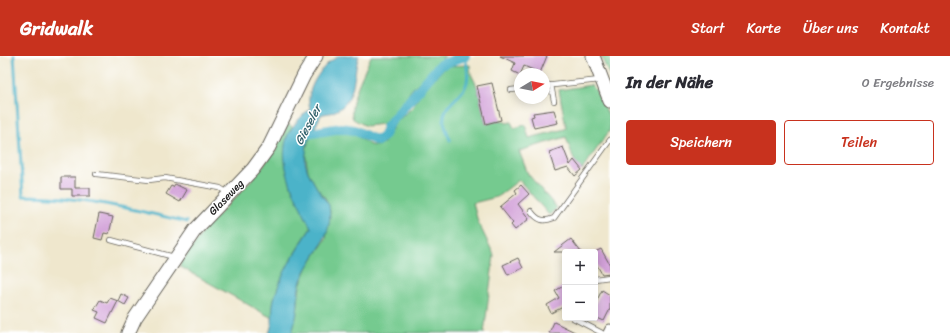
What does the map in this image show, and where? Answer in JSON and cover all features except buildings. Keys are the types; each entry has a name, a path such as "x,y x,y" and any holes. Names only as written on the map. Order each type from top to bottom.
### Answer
{"street":[{"name":"Glaseweg","path":"128,333 135,318 195,230 228,193 253,169 269,147 304,75 316,56"},
{"path":"593,56 601,80 610,99"},
{"path":"608,333 610,329"}],"lane":[{"path":"554,101 550,85 601,80"},
{"path":"532,212 536,219 541,221 547,221 554,218 610,140"},
{"path":"96,174 149,180 165,178 220,188 228,193"},
{"path":"110,240 175,258"},
{"path":"598,279 610,277"},
{"path":"579,321 602,333"}],"green space":[{"path":"371,56 445,56 412,89 401,105 383,124 366,126 353,119 352,105 354,96"},
{"path":"601,56 610,56 610,77"},
{"path":"470,65 471,74 477,86 486,124 501,120 507,123 511,122 514,128 525,125 529,138 565,129 566,127 559,90 591,85 595,89 610,118 610,130 582,170 574,160 566,137 519,151 528,174 557,208 549,215 519,180 497,197 473,203 478,222 494,255 484,333 292,333 297,312 300,285 308,266 326,239 330,211 326,199 317,188 308,172 305,152 310,137 336,133 350,133 370,145 377,146 384,143 396,122 413,107 419,95 446,66"},
{"path":"288,124 293,127 287,136 291,186 311,228 291,259 280,282 276,294 272,318 179,266 207,226 244,189 275,151"}],"water":[{"name":"Gieseler","path":"339,56 359,56 350,96 341,108 332,113 321,115 307,144 305,162 308,172 329,205 330,217 328,228 325,238 304,274 300,284 298,309 292,333 269,333 277,289 290,262 311,228 290,184 285,160 287,137 294,125 310,108 309,96 316,78 330,61"}],"waterway":[{"path":"14,56 23,196 65,198 106,204 187,222"},
{"path":"450,140 444,124 444,115 449,105 465,88 468,79 465,56"},
{"name":"Gieseler","path":"300,135 341,128 354,130 377,141 383,137 388,125 440,65 465,56"}]}
